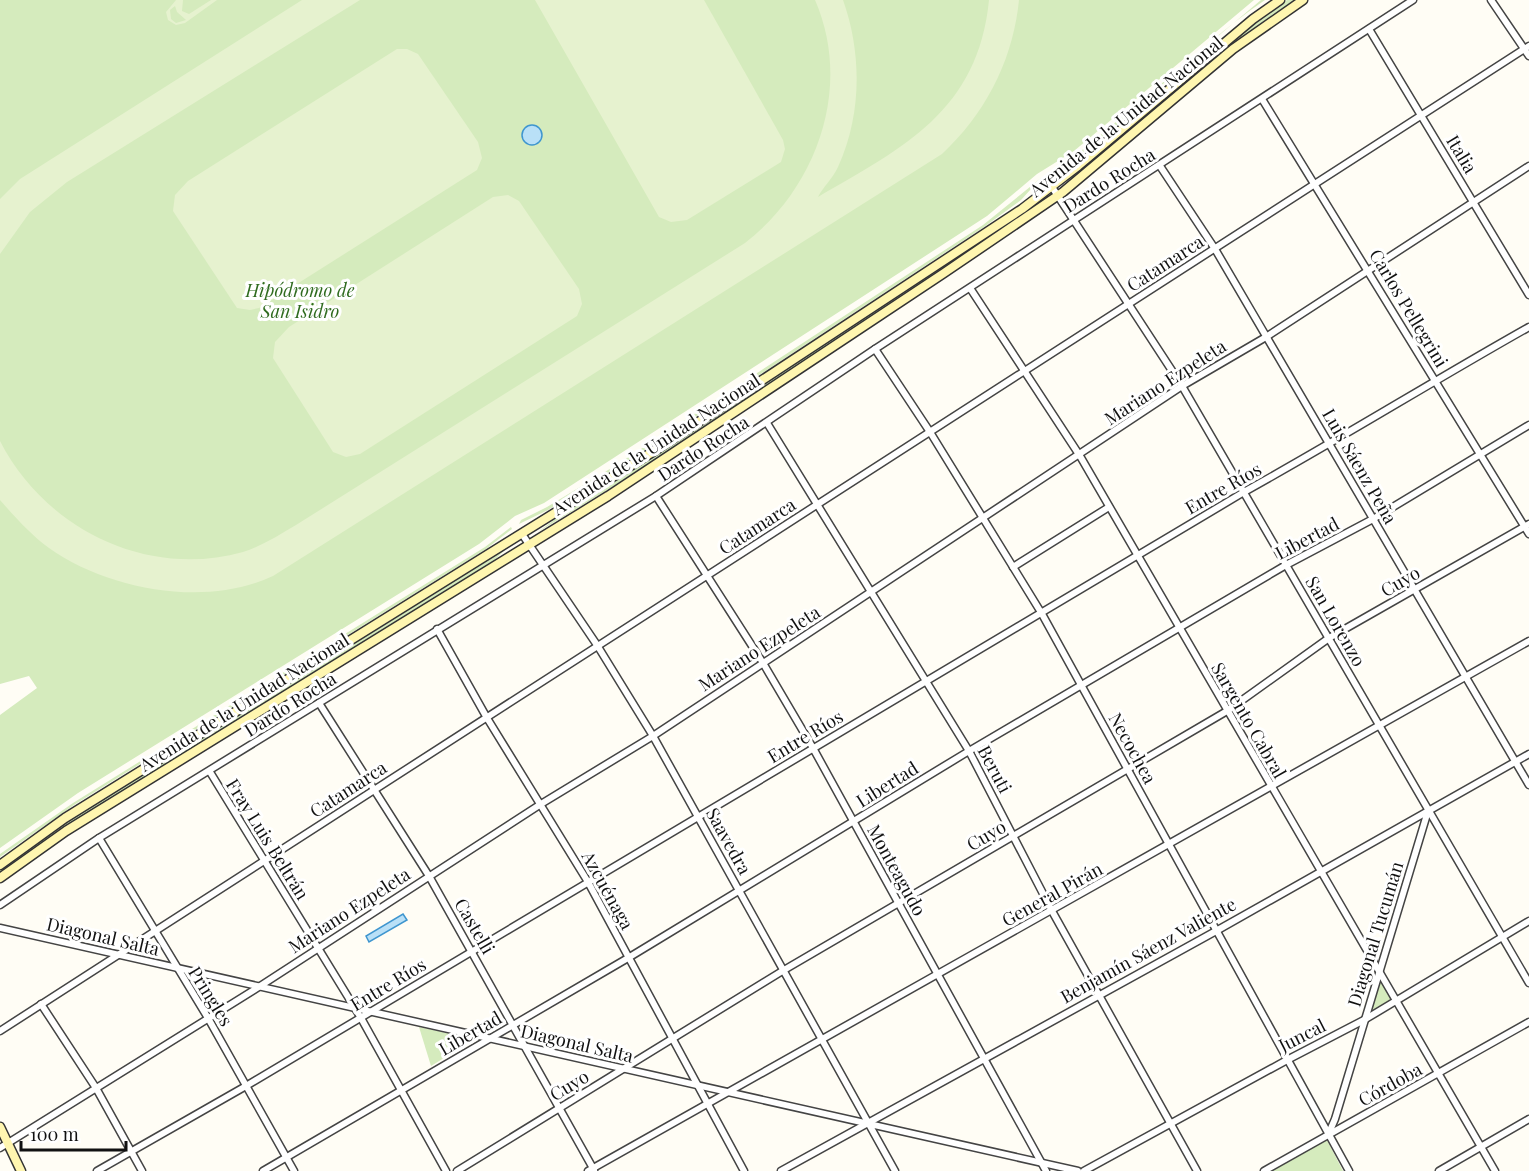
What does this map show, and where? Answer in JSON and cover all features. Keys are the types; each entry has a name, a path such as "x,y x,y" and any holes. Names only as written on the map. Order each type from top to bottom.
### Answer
{"main road":[{"name":"Avenida de la Unidad Nacional","path":"0,865 65,818 659,448 1052,187 1187,72 1280,0"},
{"name":"Avenida de la Unidad Nacional","path":"0,878 66,831 608,496 1057,196 1233,49 1303,0"},
{"path":"0,1127 4,1146 21,1171"}],"street":[{"name":"Dardo Rocha","path":"0,905 99,837 210,772 437,629 656,496 874,349 1160,166 1413,0"},
{"path":"1491,0 1527,48 1529,56"},
{"name":"Italia","path":"1369,29 1529,295"},
{"name":"Catamarca","path":"0,1030 1527,48"},
{"name":"Carlos Pellegrini","path":"1262,99 1480,453 1527,525 1529,534"},
{"name":"Luis Sáenz Peña","path":"1160,166 1215,249 1529,785"},
{"name":"Mariano Ezpeleta","path":"4,1146 260,987 541,804 653,736 1080,456 1182,386 1266,337 1529,166"},
{"name":"San Lorenzo","path":"1052,187 1072,221 1182,386 1529,983"},
{"name":"Sargento Cabral","path":"970,288 1080,456 1270,788 1495,1171"},
{"name":"Entre Ríos","path":"97,1171 361,1018 1244,492 1330,445 1435,380 1529,327"},
{"name":"Necochea","path":"874,349 930,432 1042,614 1349,1171"},
{"name":"Beruti","path":"767,423 969,751 1052,911 1173,1124 1197,1171"},
{"name":"Libertad","path":"263,1171 628,958 738,889 969,751 1286,566 1373,519 1529,425"},
{"name":"Monteagudo","path":"656,496 763,663 813,748 1046,1171"},
{"path":"1013,567 1109,507"},
{"name":"Cuyo","path":"457,1171 784,970 1227,711 1329,639 1527,525"},
{"name":"Saavedra","path":"522,534 597,645 653,736 895,1171"},
{"name":"Azcuénaga","path":"437,629 487,718 588,882 744,1171"},
{"name":"General Pirán","path":"591,1170 822,1038 1170,846 1529,641"},
{"name":"Castelli","path":"319,703 375,789 473,951 591,1170"},
{"name":"Benjamín Sáenz Valiente","path":"781,1171 1216,931 1529,754"},
{"name":"Fray Luis Beltrán","path":"210,772 361,1018 446,1171"},
{"name":"Diagonal Tucumán","path":"1328,1136 1428,811"},
{"name":"Pringles","path":"99,837 154,932 208,1018 294,1171"},
{"name":"Juncal","path":"1084,1171 1364,1020 1529,921"},
{"name":"Diagonal Salta","path":"0,928 1078,1171"},
{"path":"41,1004 96,1088 142,1171"},
{"name":"Córdoba","path":"1264,1171 1439,1075 1529,1022"},
{"path":"1439,1171 1529,1119"}],"green space":[{"name":"Hipódromo de San Isidro","path":"0,0 1254,0 1074,151 1037,174 987,216 544,503 515,516 479,544 78,793 0,848 0,715 37,688 29,676 0,684"},
{"path":"176,0 183,0 182,11 189,14 211,0 217,0 185,23 176,25 168,20 166,12","holes":["175,6 177,12 186,20 176,23 171,19 170,10"]},
{"path":"302,0 360,0 67,182 30,212 0,254 0,199 20,179"},
{"path":"535,0 704,0 783,140 785,149 781,162 687,220 671,222 659,217"},
{"path":"815,0 843,0 854,41 857,84 852,126 846,147 836,171 818,197 879,161 932,121 953,98 970,71 982,38 989,0 1019,0 1011,44 995,84 972,121 942,154 273,576 247,586 218,591 158,590 128,584 99,575 49,548 30,532 0,500 0,441 19,472 43,499 71,522 102,540 136,552 171,558 207,559 250,550 296,525 745,243 770,220 792,194 809,164 821,133 829,100 830,67 826,33"},
{"path":"1261,0 1265,0 1242,17"},
{"path":"1287,0 1297,0 1237,41 1069,183 1069,179 1239,33"},
{"path":"397,49 407,49 418,54 478,142 482,158 477,170 259,308 250,310 237,308 173,211 175,195 188,181"},
{"path":"1193,57 1105,135 1049,176 1048,173 1085,148"},
{"path":"1041,178 1021,200 984,227 659,441 548,510 519,524 521,520 618,464 983,225"},
{"path":"508,195 519,201 579,289 582,304 577,316 360,454 346,457 333,452 273,358 275,342 289,327 493,197"},
{"path":"1043,199 1027,215 663,456 538,532 570,508 704,423"},
{"path":"511,527 512,529 486,549 74,805 0,857 0,854 73,803 485,547"},
{"path":"506,549 490,564 177,759 0,875 0,869 58,828"},
{"path":"1378,973 1396,1001 1364,1020"},
{"path":"419,1027 475,1039 431,1066"},
{"path":"1327,1140 1343,1171 1271,1171"}],"water":[{"path":"532,125 539,128 542,135 539,142 532,145 525,142 522,135 525,128"},
{"path":"403,914 407,920 369,942 366,936"}]}
